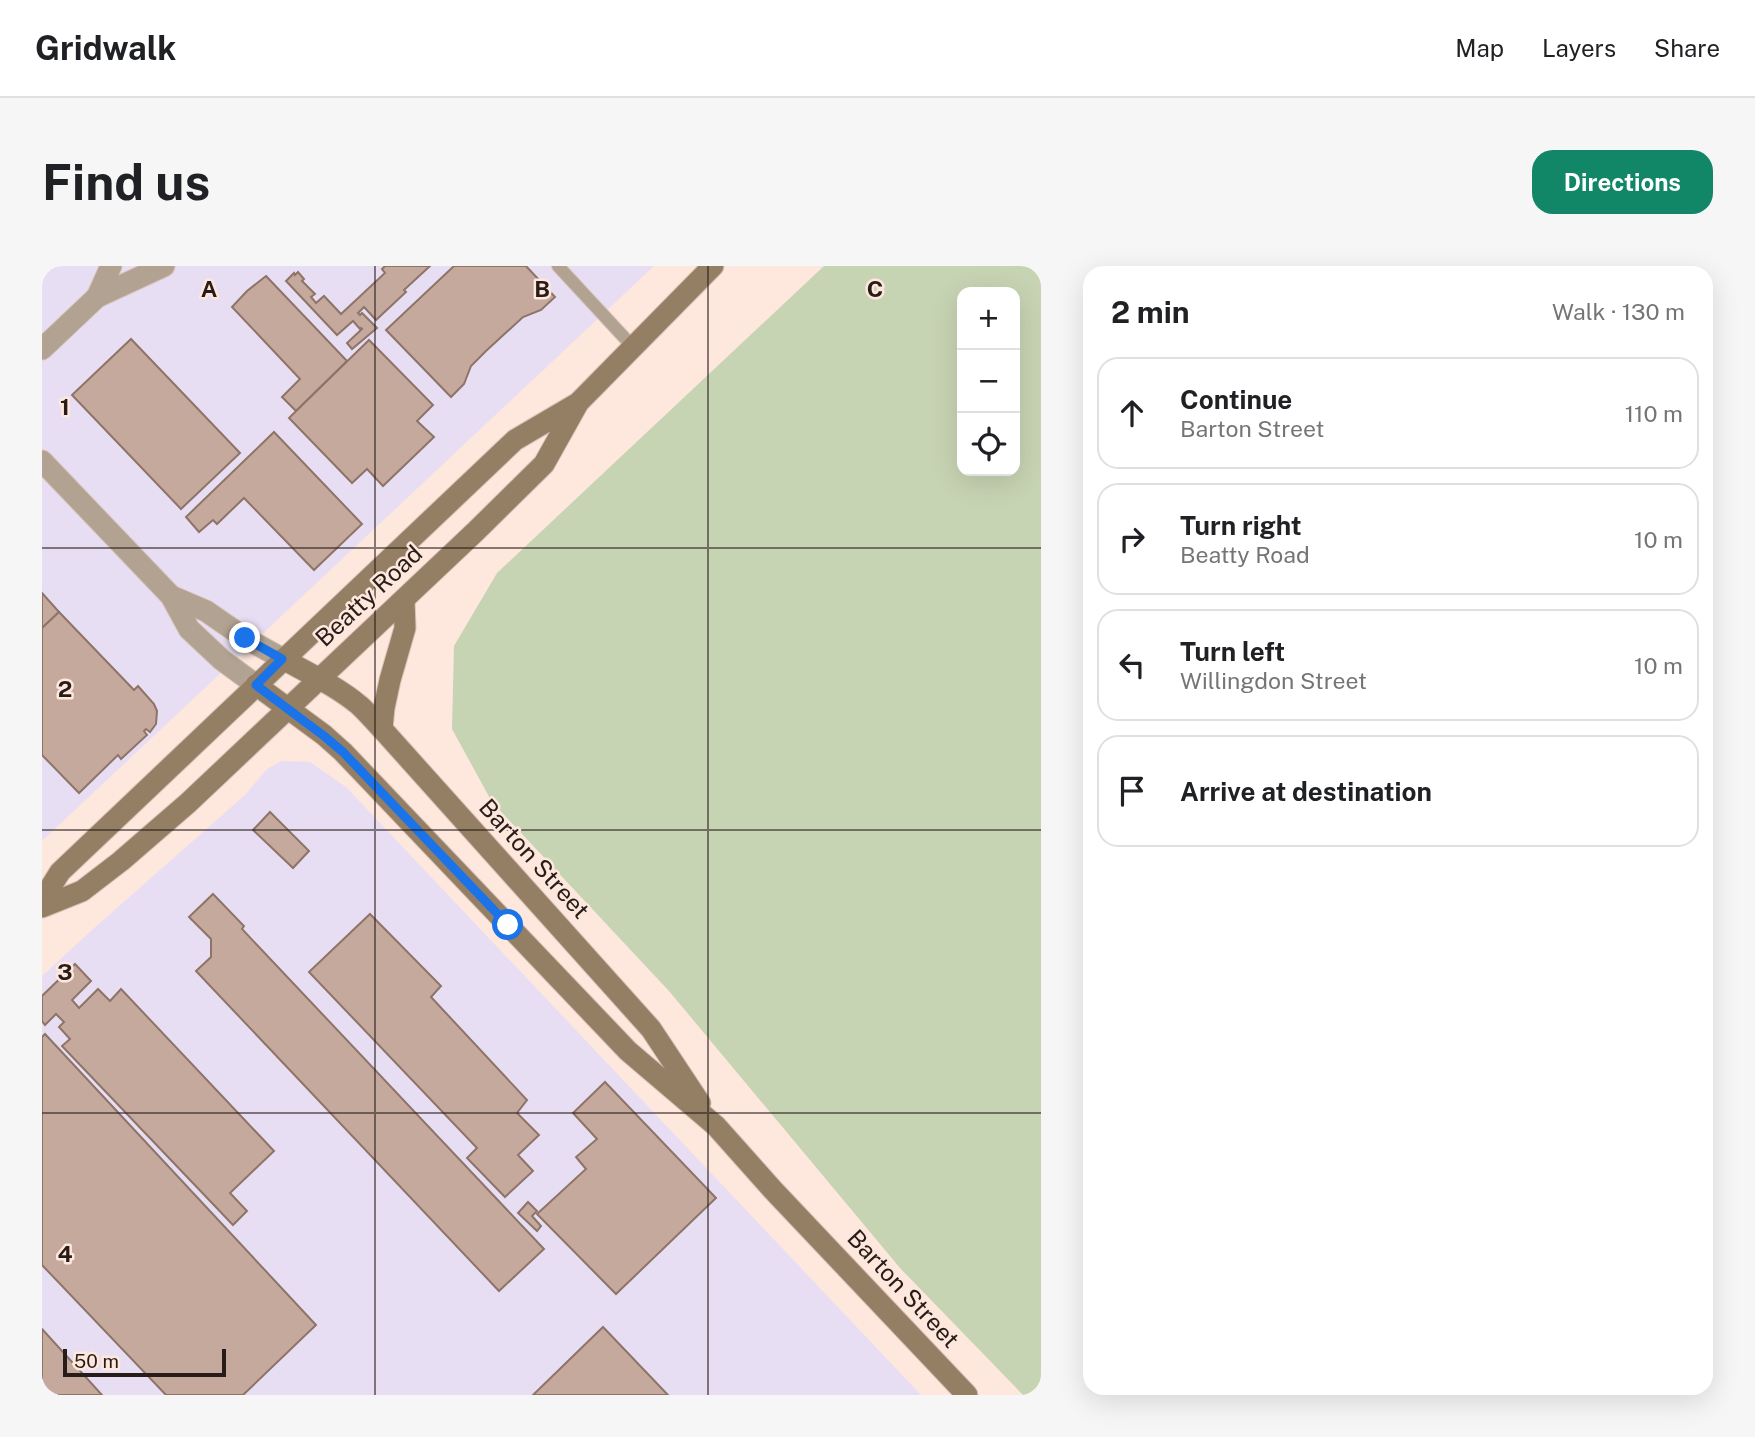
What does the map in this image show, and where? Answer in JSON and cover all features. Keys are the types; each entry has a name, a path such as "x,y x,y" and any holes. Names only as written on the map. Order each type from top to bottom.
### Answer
{"main road":[{"name":"Beatty Road","path":"42,907 71,881 282,659 515,440 578,403 713,266"},
{"name":"Beatty Road","path":"42,901 71,881 121,861 188,803 544,464 578,403"},
{"path":"382,729 390,680 405,628 404,600"},
{"name":"Barton Street","path":"282,659 359,705 382,729 651,1029 716,1126 773,1190 968,1395"},
{"name":"Barton Street","path":"256,685 343,752 628,1051 716,1126"}],"street":[{"path":"97,297 111,266"},
{"path":"42,349 97,297 164,266"},
{"path":"42,461 171,596 189,629 222,660 256,685"},
{"path":"171,596 206,611 282,659"}],"lane":[{"path":"558,266 633,347"}],"shaded area":[{"path":"42,266 654,266 42,841"},
{"path":"282,761 310,762 346,787 921,1395 42,1395 42,976 246,794 267,769"}],"green space":[{"path":"824,266 1041,266 1041,1395 1023,1395 900,1268 669,991 492,802 452,729 454,646 497,573"}],"building":[{"path":"385,266 430,266 376,320 364,307 358,313 362,313 377,328 352,349 347,343 362,329 353,321 337,335 286,281 298,272 304,279 302,281 315,294 311,297 316,303 324,296 341,314 385,273 382,269"},
{"path":"454,266 526,266 555,297 541,310 523,317 486,351 471,366 464,384 451,397 386,330"},
{"path":"266,276 347,361 296,411 282,397 300,379 232,307"},
{"path":"131,339 240,453 181,509 72,395"},
{"path":"369,340 433,405 417,421 434,437 383,486 367,469 352,483 289,418"},
{"path":"274,432 362,524 314,570 244,498 217,524 213,520 199,532 186,517"},
{"path":"42,593 59,612 42,628"},
{"path":"59,612 134,690 138,686 157,711 156,724 150,732 146,729 144,731 147,735 121,759 118,755 79,793 42,755 42,628"},
{"path":"270,812 309,851 293,868 253,830"},
{"path":"213,894 244,926 242,929 544,1249 499,1291 196,971 211,957 211,939 189,917"},
{"path":"370,914 441,986 431,997 527,1100 517,1113 539,1135 518,1155 533,1171 505,1197 467,1158 477,1148 309,972"},
{"path":"75,964 91,981 72,1000 79,1008 98,989 110,1001 121,989 274,1151 230,1193 247,1211 233,1225 62,1046 70,1039 59,1027 64,1022 56,1014 45,1025 42,1021 42,996"},
{"path":"45,1034 316,1325 243,1395 166,1395 42,1265 42,1037"},
{"path":"605,1082 716,1198 616,1294 537,1214 586,1169 576,1157 597,1139 573,1113"},
{"path":"528,1202 537,1211 532,1216 541,1226 537,1231 518,1213"},
{"path":"603,1327 668,1395 533,1395"},
{"path":"42,1329 102,1395 42,1395"}],"route":[{"path":"245,638 282,659 256,685 343,752 508,925"}]}
